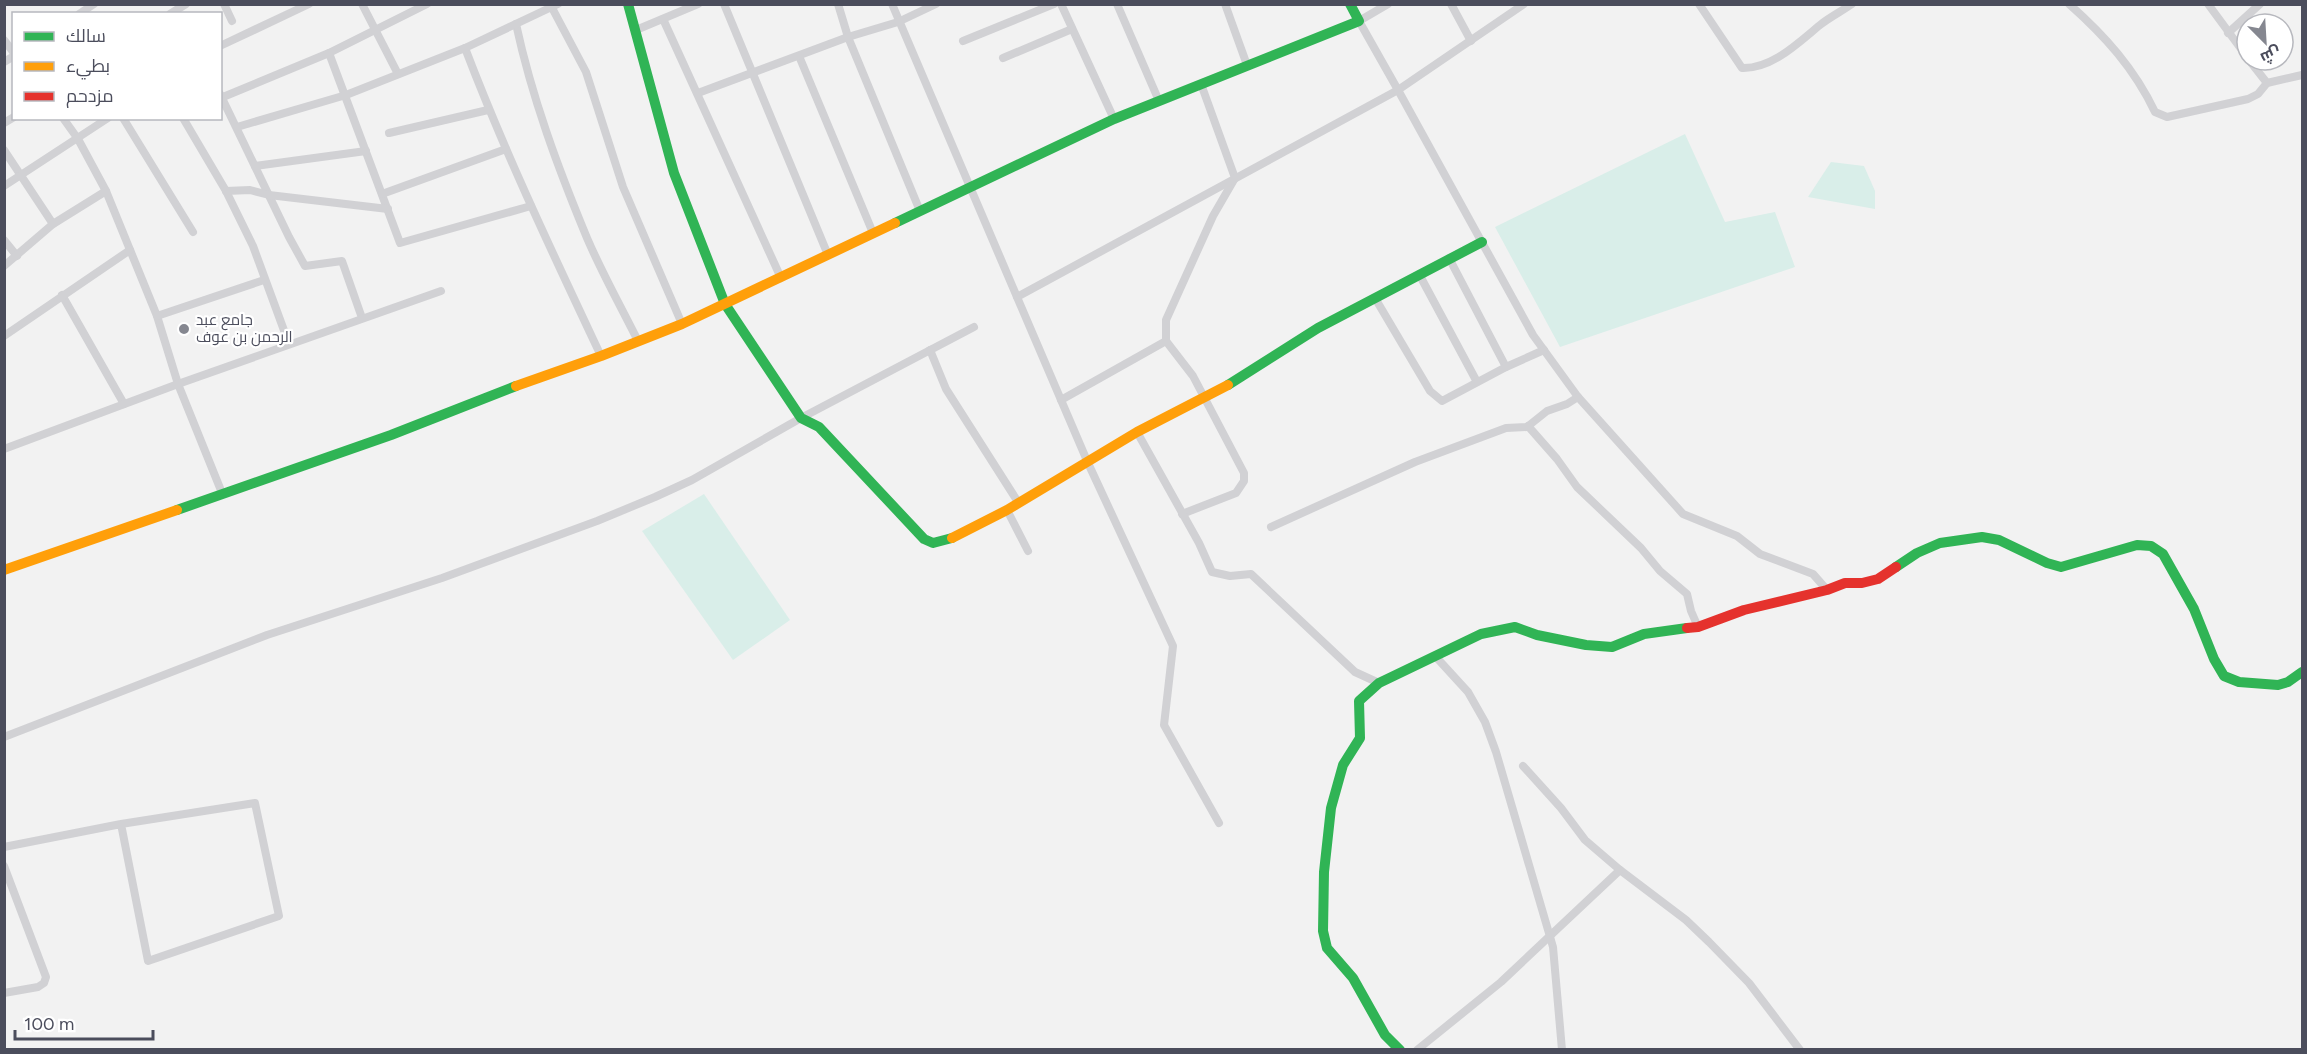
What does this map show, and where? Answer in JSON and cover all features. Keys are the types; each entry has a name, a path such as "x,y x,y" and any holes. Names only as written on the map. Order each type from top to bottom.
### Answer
{"street":[{"path":"172,12 186,4"},
{"path":"224,4 232,21"},
{"path":"222,45 309,4"},
{"path":"362,4 398,74"},
{"path":"362,318 342,261 305,266 268,195 222,95 329,53 427,4"},
{"path":"628,4 674,173 725,304 801,418 819,427 924,539 933,543 945,541 1007,510 1137,432 1223,388 1318,328 1482,242"},
{"path":"636,30 698,4"},
{"path":"724,4 828,255"},
{"path":"838,4 848,37 920,211"},
{"path":"892,4 1088,463 1153,598 1173,646 1164,725 1219,823"},
{"path":"698,93 848,37 898,22 936,4"},
{"path":"963,41 1054,4"},
{"path":"1061,4 1114,119"},
{"path":"1117,4 1159,100"},
{"path":"1225,4 1247,65"},
{"path":"1350,4 1533,335 1578,397 1683,514 1737,536 1760,554 1813,574 1827,590"},
{"path":"4,570 391,435 681,324 1114,119 1359,21 1388,4"},
{"path":"1451,4 1471,41"},
{"path":"1017,297 1398,90 1524,4"},
{"path":"1699,4 1742,68 1754,69 1782,54 1852,4"},
{"path":"2069,4 2097,29 2128,65 2155,112 2167,117 2248,99 2258,94 2267,83 2302,75"},
{"path":"2208,4 2235,42"},
{"path":"2228,33 2260,4"},
{"path":"237,127 346,95 465,48 553,6 586,72 623,187 681,324"},
{"path":"663,19 781,278"},
{"path":"516,24 526,69 559,169 588,240 638,341"},
{"path":"1003,58 1072,29"},
{"path":"465,48 488,110 601,356"},
{"path":"329,53 400,243 531,206"},
{"path":"799,56 873,233"},
{"path":"2258,72 2267,83"},
{"path":"1182,514 1236,493 1244,481 1244,473 1193,376 1166,341 1166,320 1213,216 1235,178 1201,84"},
{"path":"389,133 488,110"},
{"path":"64,120 78,139 106,191 157,316 178,384 222,493"},
{"path":"4,186 105,120"},
{"path":"124,120 193,232"},
{"path":"184,120 226,191 253,246 289,344"},
{"path":"382,194 506,148"},
{"path":"4,150 53,224"},
{"path":"255,166 366,151"},
{"path":"226,191 250,190 268,195 387,209"},
{"path":"4,266 53,224 106,191"},
{"path":"4,240 17,256"},
{"path":"4,336 130,250"},
{"path":"1449,258 1506,367"},
{"path":"1419,274 1477,382"},
{"path":"157,316 264,280"},
{"path":"4,449 178,384 441,291"},
{"path":"62,295 124,404"},
{"path":"1375,298 1430,390 1442,401 1544,350"},
{"path":"4,737 267,635 442,578 597,521 692,480 801,418 974,327"},
{"path":"1061,400 1166,341"},
{"path":"930,350 946,389 1018,502"},
{"path":"1271,527 1415,462 1506,428 1528,426 1548,411 1578,397"},
{"path":"1528,426 1557,459 1577,487 1687,594 1690,611 1698,627"},
{"path":"1137,432 1199,543 1212,572 1230,576 1251,574 1355,672 1379,683"},
{"path":"1007,510 1028,551"},
{"path":"1401,1050 1385,1035 1353,978 1328,948 1323,931 1324,872 1331,808 1343,765 1360,738 1359,701 1379,683 1481,634 1515,627 1537,635 1586,645 1612,647 1644,634 1698,627 1744,610 1827,590 1845,583 1862,583 1878,579 1917,553 1940,543 1982,537 1999,540 2047,563 2061,567 2136,545 2156,547 2194,609 2214,659 2224,676 2239,682 2278,685 2288,682 2302,672"},
{"path":"1436,657 1467,692 1485,722 1522,836 1553,947 1562,1050"},
{"path":"1523,766 1561,808 1585,840 1686,920 1749,983 1800,1050"},
{"path":"4,847 121,824 255,803 279,916 148,961 121,824"},
{"path":"4,866 46,977 44,983 38,987 4,993"},
{"path":"1418,1050 1501,981 1620,870"}],"shaded area":[{"path":"1685,134 1725,222 1775,212 1795,267 1560,347 1495,227"},
{"path":"1831,162 1864,166 1875,191 1875,209 1808,197"},
{"path":"704,494 790,620 733,660 642,531"}],"traffic: fast":[{"path":"628,4 674,173 725,304 801,418 819,427 924,539 933,543 952,538"},
{"path":"895,223 1114,119 1359,21 1350,4"},
{"path":"1228,385 1318,328 1482,242"},
{"path":"177,510 391,435 516,386"},
{"path":"1896,567 1917,553 1940,543 1982,537 1999,540 2047,563 2061,567 2137,545 2151,546 2163,554 2194,609 2214,659 2224,676 2239,682 2278,685 2288,682 2302,672"},
{"path":"1400,1050 1385,1035 1353,978 1327,948 1323,931 1324,872 1331,808 1343,765 1360,738 1359,701 1379,683 1481,634 1515,627 1537,635 1586,645 1612,647 1644,634 1687,628"}],"traffic: slow":[{"path":"516,386 682,324 895,223"},
{"path":"952,538 1007,510 1137,432 1228,385"},
{"path":"4,570 177,510"}],"traffic: jam":[{"path":"1687,628 1698,627 1744,610 1827,590 1845,583 1862,583 1878,579 1896,567"}],"place":[{"name":"جامع عبد الرحمن بن عوف","path":"184,329"}]}
